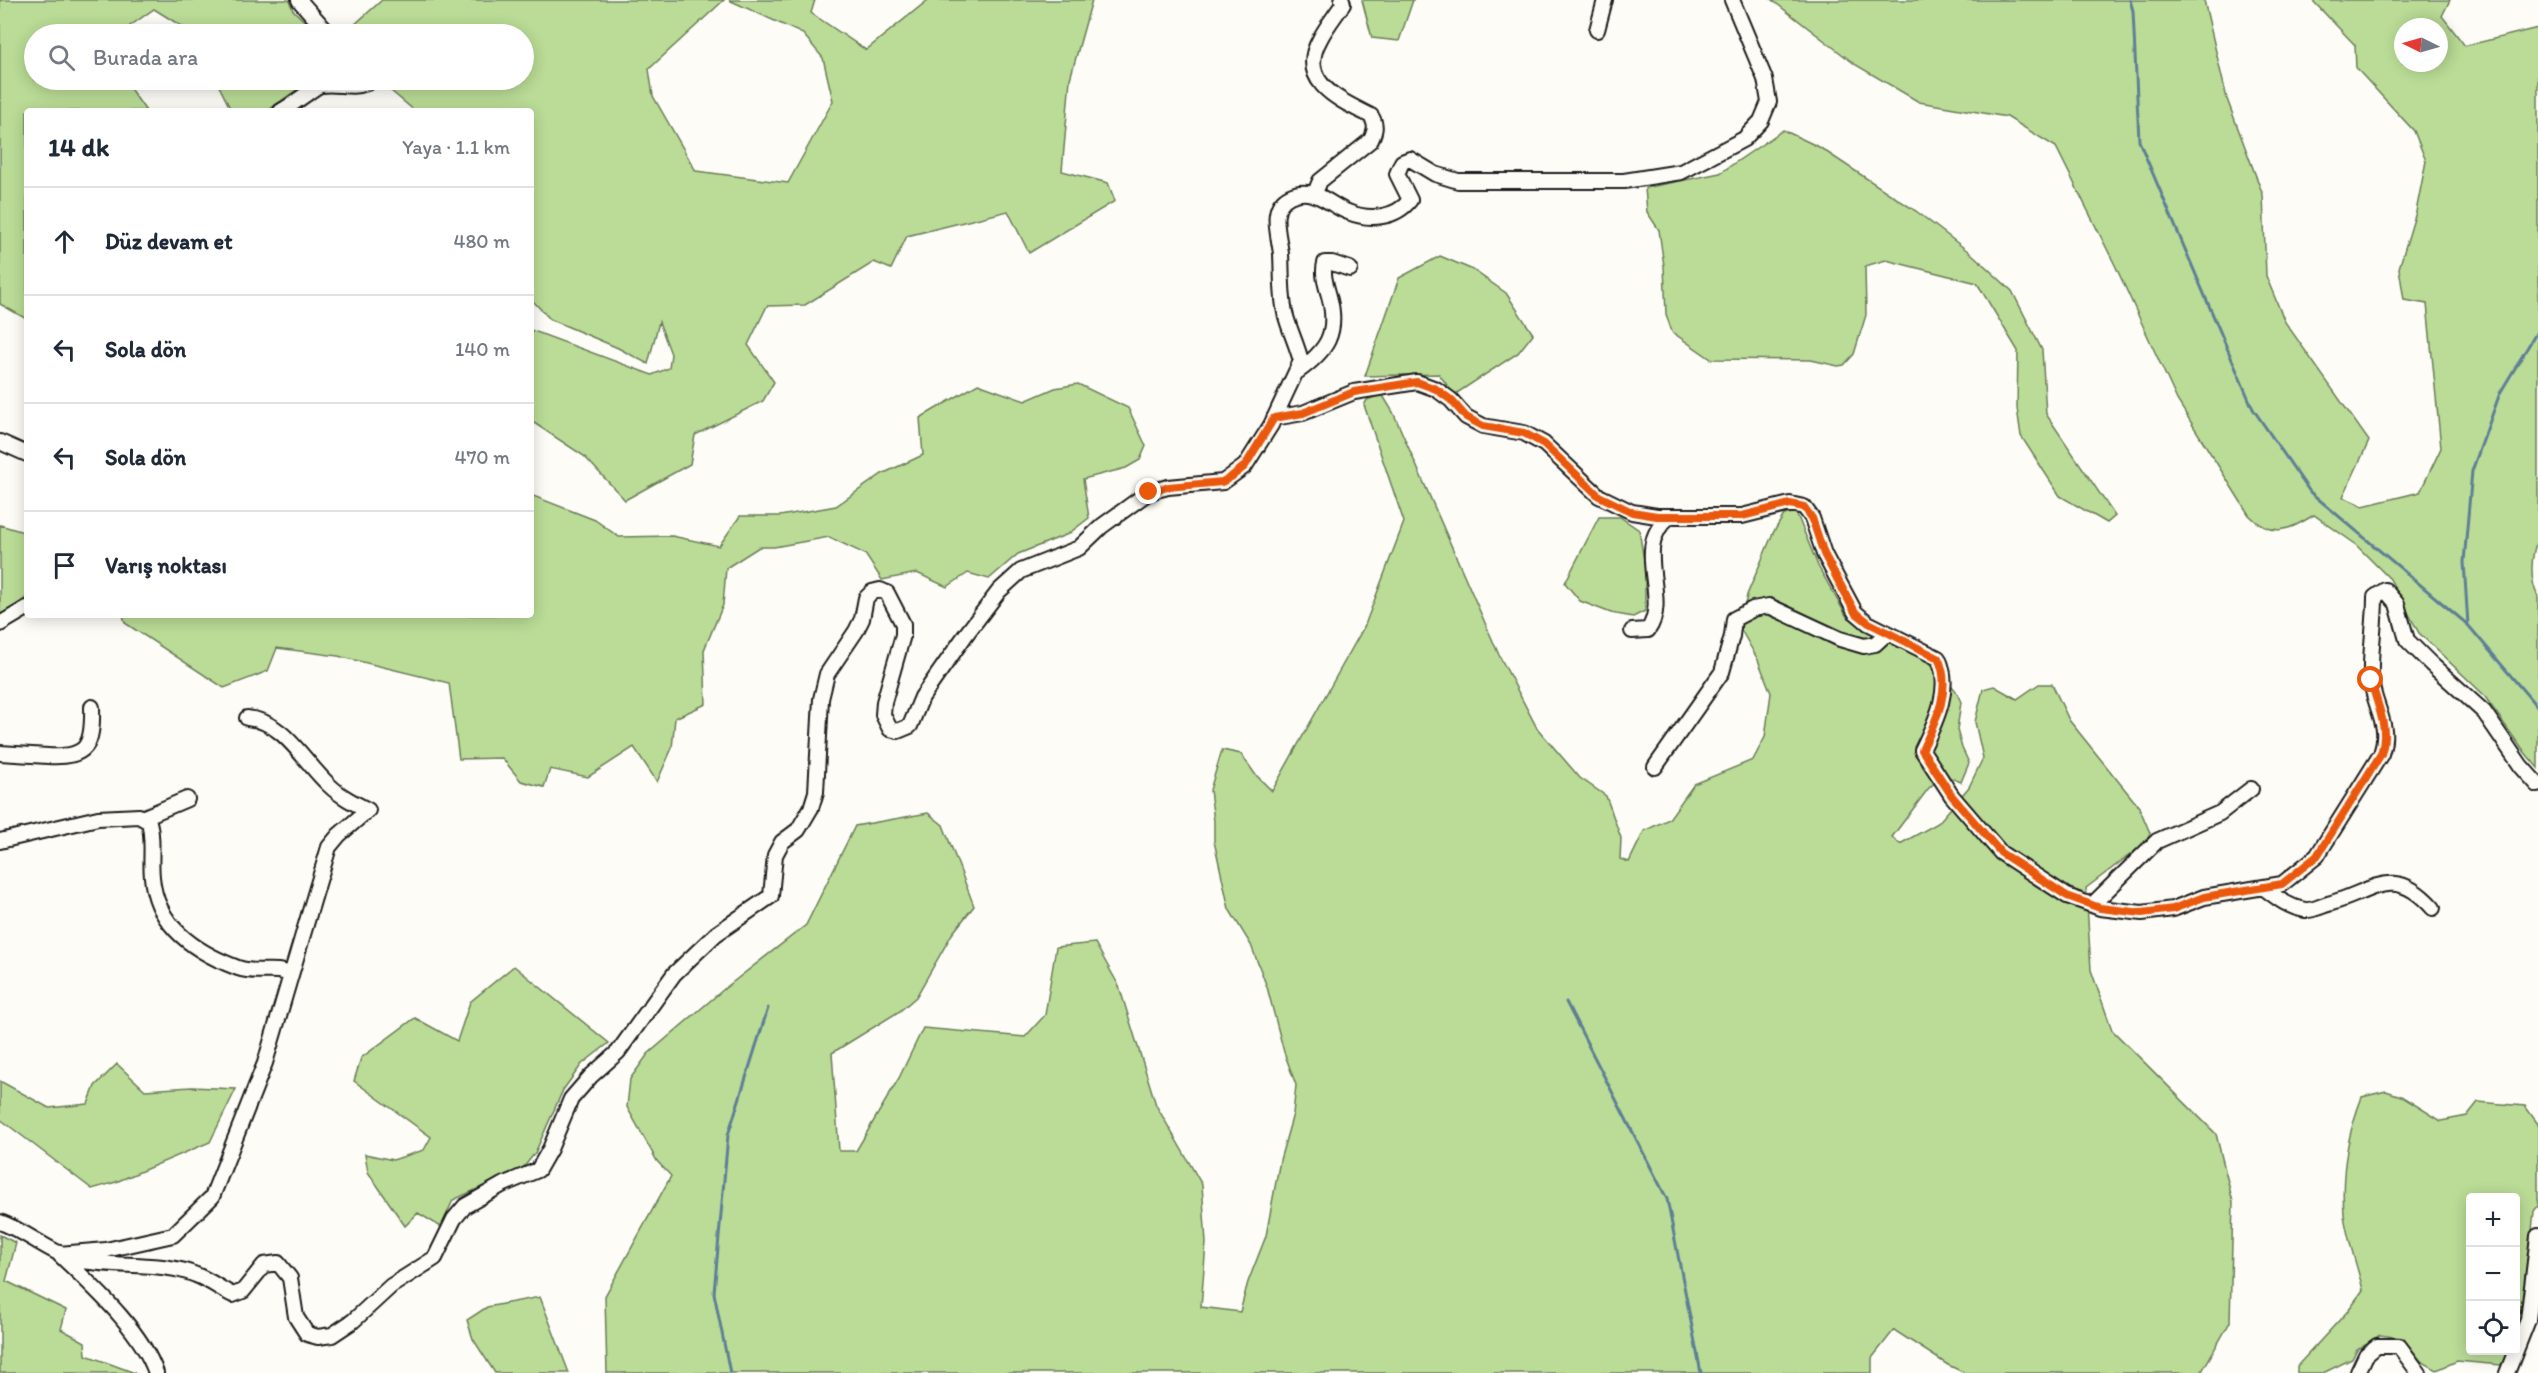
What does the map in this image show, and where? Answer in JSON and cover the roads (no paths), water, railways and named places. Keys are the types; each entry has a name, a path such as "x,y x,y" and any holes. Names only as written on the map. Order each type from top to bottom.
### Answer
{"street":[{"path":"299,0 320,24"},
{"path":"1314,195 1320,181 1371,140 1375,130 1371,116 1334,96 1316,79 1313,60 1319,41 1343,4 1342,0"},
{"path":"1597,30 1605,0"},
{"path":"0,1222 16,1228 59,1254 80,1260 177,1270 196,1275 233,1295 243,1291 264,1265 278,1263 290,1278 296,1317 308,1334 318,1337 332,1335 353,1321 391,1286 435,1258 454,1219 465,1206 492,1190 538,1170 550,1149 571,1099 591,1076 618,1052 674,974 716,934 771,896 775,855 782,842 798,830 811,808 816,792 821,699 827,674 856,631 862,619 866,598 872,592 880,590 887,594 903,624 903,635 884,702 883,715 891,729 898,731 910,726 922,697 967,633 999,591 1021,571 1079,548 1102,526 1149,492 1168,487 1222,482 1245,466 1274,418 1301,361 1285,313 1281,251 1277,234 1277,210 1283,200 1296,193 1314,195 1326,199 1349,213 1391,216 1404,208 1410,200 1397,174 1402,162 1410,159 1435,174 1458,181 1567,183 1624,181 1681,172 1744,139 1761,121 1769,102 1765,79 1732,0"},
{"path":"287,108 312,90"},
{"path":"1297,372 1324,350 1333,327 1332,307 1323,271 1325,263 1350,269"},
{"path":"1274,418 1303,413 1354,392 1417,382 1436,389 1451,400 1466,417 1483,426 1524,433 1544,444 1599,496 1632,512 1669,517 1742,516 1790,504 1804,507 1812,518 1824,554 1855,612 1887,633 1938,658 1944,669 1937,721 1922,750 1952,796 2001,853 2067,896 2092,905 2142,913 2173,909 2204,897 2282,884 2317,856 2381,754 2386,733 2371,680 2375,597 2385,590 2397,604 2407,640 2484,712 2521,766 2538,785"},
{"path":"0,442 24,453"},
{"path":"1632,631 1648,630 1653,623 1653,540 1660,524 1669,517"},
{"path":"1655,767 1722,672 1732,636 1734,619 1753,609 1769,606 1840,639 1864,646 1875,644 1887,633"},
{"path":"0,624 24,610"},
{"path":"0,753 68,757 79,754 88,742 92,729 92,707"},
{"path":"59,1254 106,1250 173,1235 212,1197 265,1063 329,847 339,835 368,810 342,796 328,784 284,734 267,723 247,718"},
{"path":"2092,905 2157,841 2220,813 2251,789"},
{"path":"0,841 98,818 142,818 187,800"},
{"path":"142,818 149,822 153,836 152,877 157,900 174,930 209,957 250,972 283,971 291,975"},
{"path":"2264,888 2282,903 2308,910 2334,903 2366,889 2390,884 2411,886 2433,908"},
{"path":"2507,1373 2528,1320 2538,1236"},
{"path":"59,1254 135,1336 152,1359 156,1373"},
{"path":"2370,1373 2357,1373 2366,1355 2378,1346 2399,1346 2419,1373"}],"waterway":[{"path":"2130,0 2133,11 2139,141 2253,409 2310,492 2468,625"},
{"path":"2538,330 2500,393 2472,471 2464,562 2468,625 2538,708"},
{"path":"1566,1002 1667,1199 1701,1373"},
{"path":"730,1373 714,1293 728,1135 768,1008"}]}
